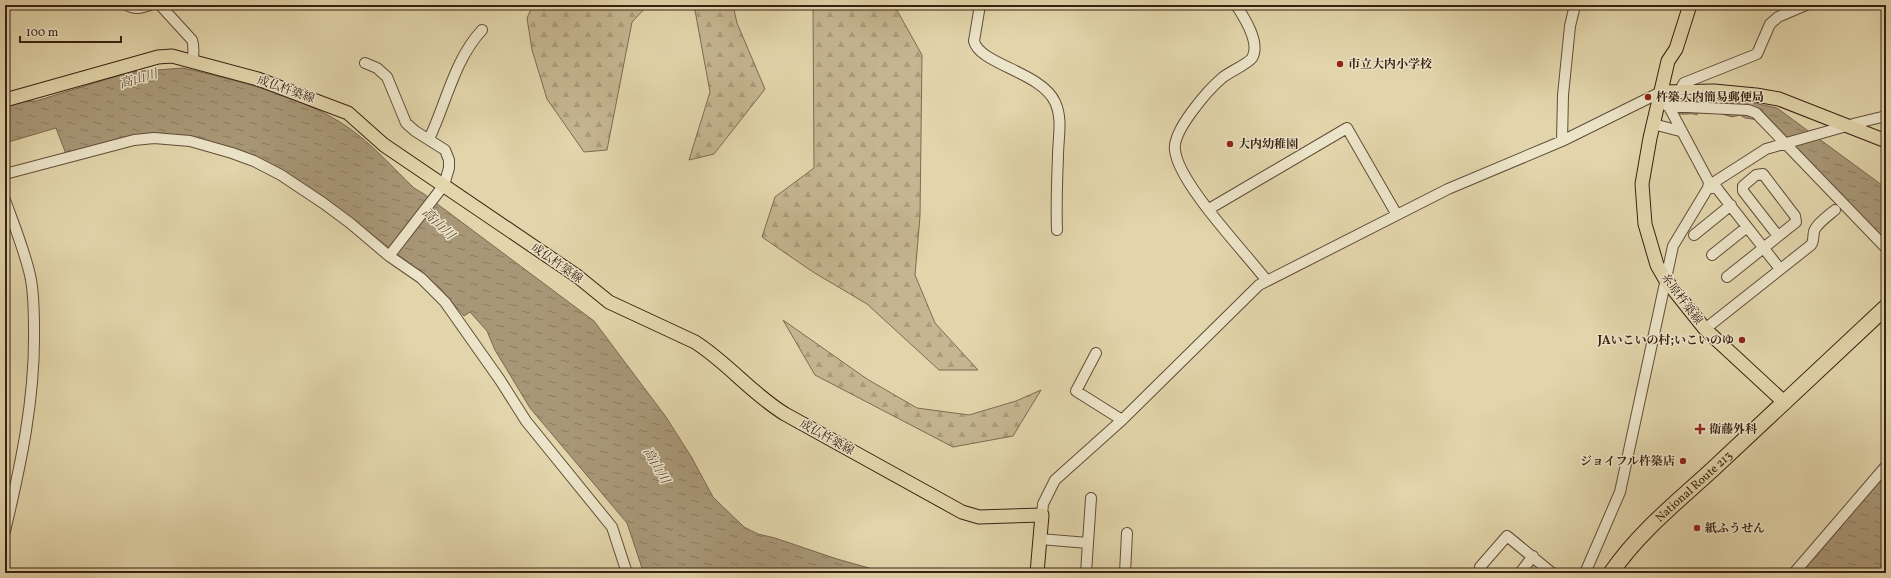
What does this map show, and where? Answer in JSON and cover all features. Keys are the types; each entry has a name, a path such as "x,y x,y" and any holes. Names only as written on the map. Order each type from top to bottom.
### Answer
{"highway":[{"name":"National Route 213","path":"1611,573 1634,543 1656,521 1886,307"}],"main road":[{"name":"糸原杵築線","path":"1690,5 1676,50 1668,61 1653,124 1644,168 1642,206 1644,224 1657,265 1665,279 1705,329 1784,403"},
{"name":"成仏杵築線","path":"5,100 158,57 172,56 258,78 348,113 384,145 577,276 609,302 695,342 706,349 720,359 765,402 785,414 962,512 979,516 1042,515"},
{"path":"1660,92 1680,90 1740,93 1780,99 1886,141"},
{"path":"1037,573 1042,515"}],"street":[{"path":"127,5 137,9 150,5"},
{"path":"160,5 192,40 195,47 192,55 194,62"},
{"path":"980,5 974,41 976,46 986,55 1040,84 1050,94 1056,107 1060,121 1056,209 1057,230"},
{"path":"1236,5 1248,22 1253,36 1254,53 1252,59 1221,79 1208,94 1180,130 1174,151 1190,184 1267,281"},
{"path":"1562,141 1563,95 1570,26 1575,5"},
{"path":"1680,90 1684,82 1757,54 1770,24 1778,17 1806,5"},
{"path":"429,139 438,120 446,93 472,40 482,30"},
{"path":"365,64 376,68 387,77 406,123 445,150 448,155 449,168 444,185 389,256"},
{"path":"1042,515 1043,504 1055,480 1122,420 1259,284 1397,215 1494,169 1562,141 1660,92 1709,182 1708,188"},
{"path":"1667,106 1748,110 1758,115 1886,248"},
{"path":"1585,573 1620,492 1673,246 1708,188 1758,153 1886,116"},
{"path":"1653,124 1680,131"},
{"path":"1209,209 1347,128 1397,215"},
{"path":"5,174 134,140 154,138 190,141 232,153 281,175 350,223 389,256 421,278 445,302 500,380 526,421 612,527 627,573"},
{"path":"1727,277 1796,222 1796,219 1763,174 1756,175 1743,186 1743,191 1778,236"},
{"path":"1708,188 1716,188 1731,205 1780,269"},
{"path":"5,200 31,276 34,312 34,357 30,415 23,455 5,531"},
{"path":"1694,234 1731,205"},
{"path":"1705,329 1811,245 1814,242 1814,231 1816,227 1835,210"},
{"path":"1712,255 1747,227"},
{"path":"1096,353 1076,391 1122,420"},
{"path":"1794,573 1886,466"},
{"path":"1086,573 1091,498"},
{"path":"1125,573 1127,533"},
{"path":"1480,567 1507,536 1552,573"},
{"path":"1040,539 1088,544"},
{"path":"1520,573 1533,556"}],"green space":[{"path":"273,5 321,5 319,8"},
{"path":"533,5 648,5 632,22 607,150 584,152 547,99 532,50 527,18"},
{"path":"694,5 733,5 737,23 765,89 714,154 689,160 710,92"},
{"path":"813,5 894,5 922,55 920,216 915,275 935,323 978,370 939,370 867,304 813,272 762,237 775,197 814,168"},
{"path":"783,320 867,379 917,408 969,415 1016,401 1041,390 1013,436 953,447 815,375"}],"water":[{"name":"高山川","path":"183,68 269,91 312,107 349,128 375,149 414,188 594,321 666,417 692,458 713,497 744,527 758,534 887,573 646,573 642,568 627,523 530,408 495,350 487,331 470,312 464,316 440,288 426,276 331,203 204,141 175,135 146,134 66,154 56,128 5,143 5,107 26,101 36,101 130,72"},
{"path":"1718,95 1777,108 1886,188 1886,242 1759,120 1745,118 1740,115 1732,117 1719,113 1697,113 1697,115 1680,114 1677,113 1673,102 1682,97 1713,96 1716,98"},
{"path":"1886,471 1886,573 1797,573 1817,555"}],"place":[{"name":"市立大内小学校","path":"1340,64"},
{"name":"杵築大内簡易郵便局","path":"1648,97"},
{"name":"大内幼稚園","path":"1230,144"},
{"name":"JAいこいの村;いこいのゆ","path":"1742,340"},
{"name":"衛藤外科","path":"1700,429"},
{"name":"ジョイフル杵築店","path":"1683,461"},
{"name":"紙ふうせん","path":"1697,528"}]}
